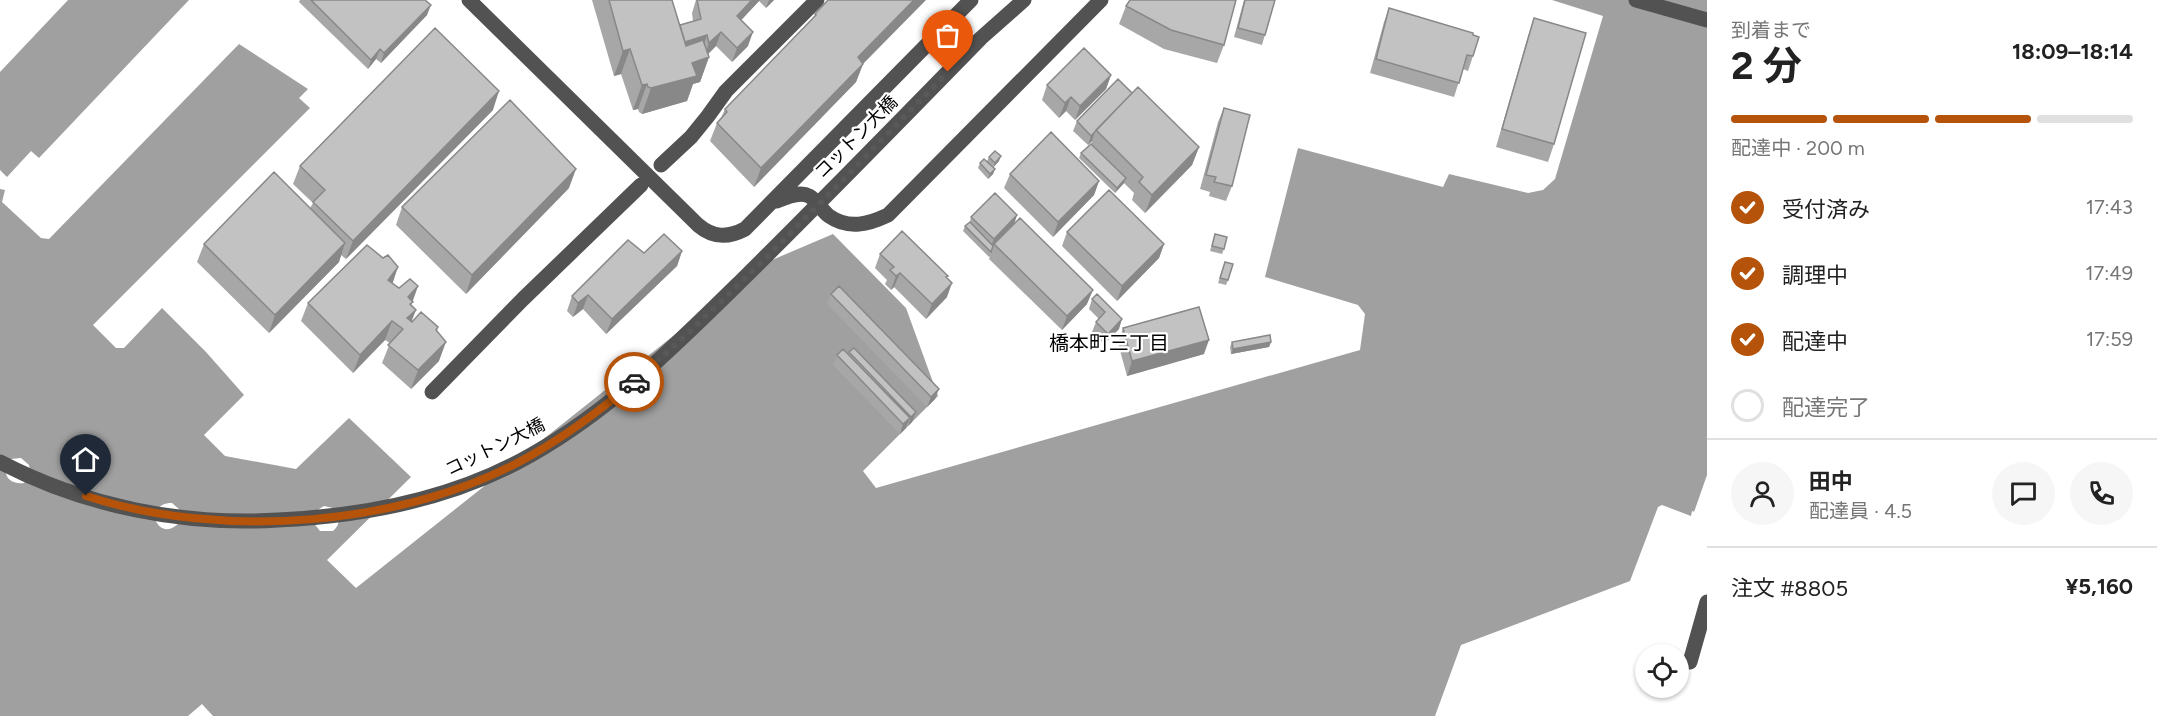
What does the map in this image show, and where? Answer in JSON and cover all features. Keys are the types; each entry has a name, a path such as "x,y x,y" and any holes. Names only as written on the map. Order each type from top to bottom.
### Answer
{"street":[{"path":"469,0 705,231 724,236 745,229 772,204 971,0"},
{"path":"661,165 691,137 726,91 817,0"},
{"name":"コットン大橋","path":"0,462 63,489 108,503 168,516 260,522 325,518 385,508 438,495 482,479 560,438 618,396 675,346 981,38 1024,0"},
{"path":"772,204 788,196 809,196 830,217 848,224 867,224 888,215 1101,0"},
{"path":"1636,0 1707,20"},
{"path":"809,196 814,160"},
{"path":"432,392 641,184"},
{"path":"1690,662 1707,602"}],"shaded area":[{"path":"68,0 189,0 39,158 31,151 7,177 0,170 0,72"},
{"path":"1552,0 1707,0 1707,516 1692,511 1691,516 1662,505 1658,507 1630,581 1461,645 1435,716 213,716 202,704 188,716 0,716 0,189 5,190 2,202 41,238 49,239 239,44 308,89 299,98 310,108 93,325 116,348 124,348 162,308 206,352 244,395 204,435 225,456 296,469 349,418 411,477 327,560 356,588 765,263 833,234 906,308 938,396 863,471 876,488 1360,350 1365,314 1358,305 1265,277 1298,148 1443,187 1449,174 1528,193 1543,190 1555,179 1603,16","holes":["21,458 29,465 30,472 24,483 13,482 7,476 6,468 11,459","172,503 180,510 180,522 169,529 160,526 155,519 160,507","324,506 333,508 338,518 336,528 333,531 320,531 313,522 316,511"]}],"pier":[{"path":"1707,475 1707,519 1693,515"}],"building":[{"path":"311,0 425,0 431,5 384,53 380,49 371,60"},
{"path":"609,0 672,0 686,46 703,40 709,57 692,63 697,76 651,88 647,84 642,85 630,49 623,51"},
{"path":"697,0 752,0 737,16 753,32 737,48 721,32 709,43 707,35 685,42 680,25 701,19"},
{"path":"828,0 914,0 858,57 863,64 761,168 717,123 727,112 725,109"},
{"path":"1130,0 1236,0 1224,45 1171,30 1126,6"},
{"path":"1245,0 1275,0 1265,35 1238,28"},
{"path":"1389,8 1473,33 1479,37 1473,56 1467,55 1459,83 1376,59"},
{"path":"1534,18 1586,33 1554,144 1502,129"},
{"path":"435,28 499,91 353,241 313,202 325,190 300,166"},
{"path":"1084,48 1111,75 1080,106 1071,97 1065,103 1047,85"},
{"path":"1118,79 1132,93 1091,136 1077,121"},
{"path":"1138,87 1199,147 1152,195 1139,182 1143,177 1096,130"},
{"path":"510,100 576,169 472,275 402,207"},
{"path":"1224,108 1250,115 1232,186 1214,182 1216,177 1206,175"},
{"path":"1051,132 1099,181 1058,222 1010,174"},
{"path":"1091,144 1126,178 1117,188 1081,153"},
{"path":"995,151 1001,156 995,163 989,157"},
{"path":"984,159 995,169 990,174 980,163"},
{"path":"274,172 345,243 275,315 204,244"},
{"path":"1109,190 1164,244 1122,286 1067,232"},
{"path":"995,193 1017,215 994,239 971,217"},
{"path":"1020,218 1093,290 1067,316 994,244"},
{"path":"970,222 993,246 991,252 965,226"},
{"path":"902,231 948,276 946,277 952,283 932,304 900,273 896,276 890,270 894,267 880,254"},
{"path":"664,234 682,251 612,319 588,295 578,303 572,296 628,240 644,253"},
{"path":"1215,234 1227,237 1224,249 1212,246"},
{"path":"367,245 383,258 388,255 398,267 388,280 399,288 410,279 418,286 408,297 413,302 410,304 416,310 407,318 412,322 421,312 438,327 436,330 446,342 418,370 388,345 403,329 392,321 360,355 308,303"},
{"path":"1225,262 1233,264 1228,280 1220,278"},
{"path":"839,286 939,389 931,397 831,294"},
{"path":"1097,294 1122,319 1108,334 1096,322 1105,312 1092,299"},
{"path":"1199,307 1209,340 1132,361 1123,328"},
{"path":"1270,335 1271,342 1233,349 1232,342"},
{"path":"854,348 916,412 911,417 849,352"},
{"path":"843,349 910,418 903,424 837,355"}],"way so far":[{"path":"634,382 675,346 764,259 948,72"}],"district":[{"name":"橋本町三丁目","path":"1109,343"}],"route":[{"path":"86,496 168,516 260,522 325,518 385,508 438,495 482,479 529,456 560,438 634,382"}]}
